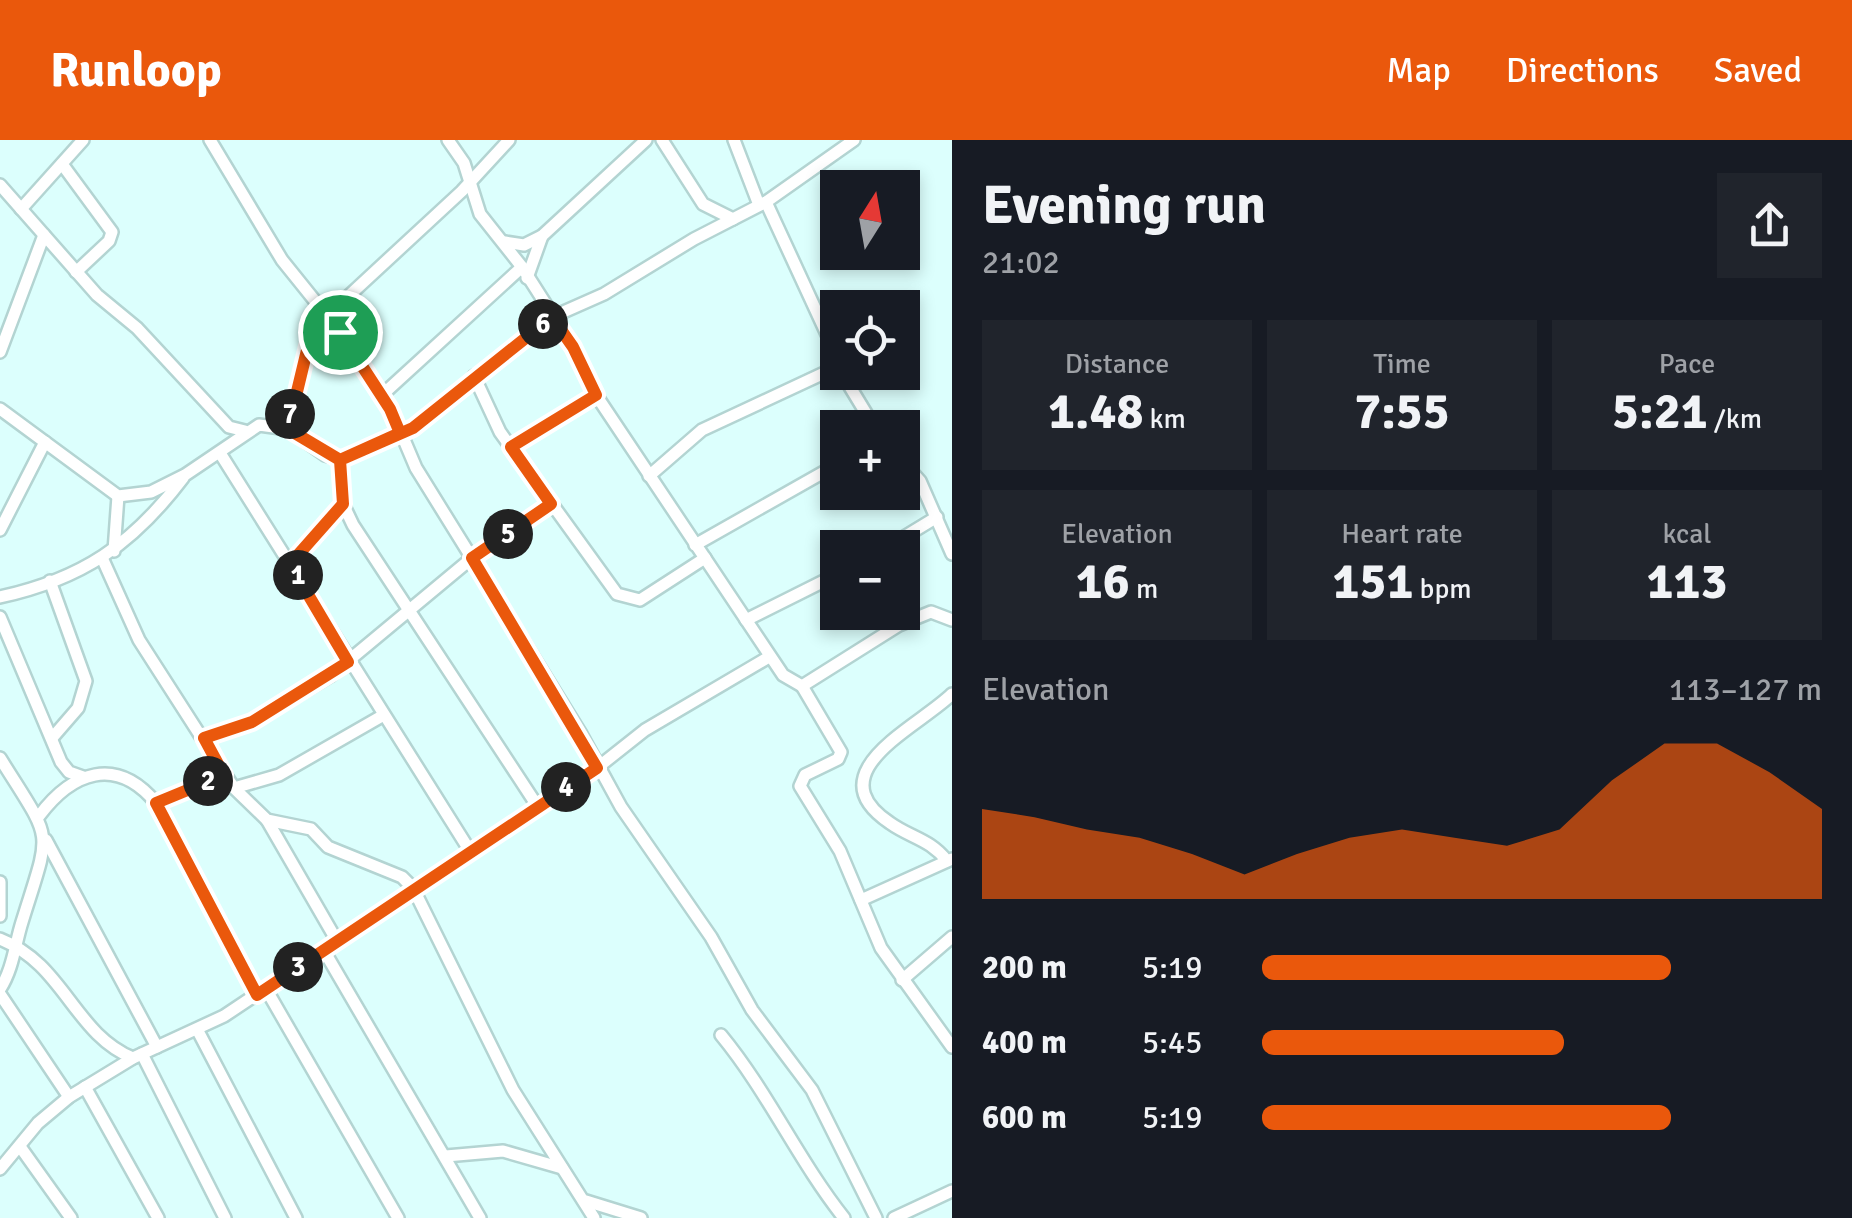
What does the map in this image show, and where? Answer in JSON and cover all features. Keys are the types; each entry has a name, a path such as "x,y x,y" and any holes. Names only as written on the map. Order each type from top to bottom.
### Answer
{"street":[{"path":"20,210 83,140"},
{"path":"210,140 282,260 381,396 597,768 711,937 752,1010 812,1090 876,1218"},
{"path":"448,140 471,181 480,214 525,272 573,347 596,395 770,657 783,674 802,686 841,752 838,759 805,775 800,786 840,850 865,917 902,980 952,1048"},
{"path":"288,429 308,346 326,316 471,181 509,140"},
{"path":"505,242 524,244 542,236 646,140"},
{"path":"662,140 703,204 733,219"},
{"path":"734,140 820,320"},
{"path":"340,460 400,433 440,409 474,376 552,317 604,294 762,204 854,140"},
{"path":"62,164 112,232 110,240 76,272"},
{"path":"0,185 76,272 137,328 229,426 246,430"},
{"path":"0,352 44,235"},
{"path":"381,396 525,272 542,236"},
{"path":"474,376 511,447 606,581 627,600 640,600 705,558"},
{"path":"649,476 702,430 820,377"},
{"path":"511,447 596,395"},
{"path":"0,409 118,496 151,492 185,476 246,430 259,425 288,429 340,460"},
{"path":"229,426 231,444"},
{"path":"0,530 45,442"},
{"path":"220,453 470,851"},
{"path":"340,460 343,504 538,807"},
{"path":"695,545 820,474"},
{"path":"0,597 36,589 103,560 157,512 185,476"},
{"path":"920,480 952,554"},
{"path":"114,551 118,496"},
{"path":"290,564 343,504"},
{"path":"204,738 252,722 348,662 472,558 551,504"},
{"path":"917,530 937,518"},
{"path":"103,560 139,640 224,775 267,820 337,941"},
{"path":"50,580 86,681 78,708 52,738"},
{"path":"746,620 820,583"},
{"path":"920,616 931,612 952,620"},
{"path":"0,617 60,762 69,772 86,778 124,776 142,786 156,803 262,992 398,1218"},
{"path":"802,686 890,630"},
{"path":"0,1169 38,1123 69,1097 138,1056 198,1031 262,992 597,768 645,730 770,657"},
{"path":"861,900 950,860 922,837 890,823 874,808 863,778 870,759 952,694"},
{"path":"234,788 279,775 382,716"},
{"path":"0,758 39,816 46,838 158,1047"},
{"path":"156,803 224,775"},
{"path":"39,816 59,791 86,778"},
{"path":"267,820 311,829 328,847 402,877 413,888 513,1090 594,1218"},
{"path":"46,838 37,885 0,991 69,1097"},
{"path":"0,882 0,916"},
{"path":"902,980 952,938"},
{"path":"0,939 16,945 54,976 101,1040 138,1056 225,1218"},
{"path":"323,949 480,1218"},
{"path":"198,1031 296,1218"},
{"path":"721,1035 747,1066 812,1178 844,1218"},
{"path":"85,1087 158,1218"},
{"path":"21,1148 71,1218"},
{"path":"446,1156 503,1151 562,1168"},
{"path":"894,1218 952,1190"},
{"path":"586,1201 641,1218"}],"route":[{"path":"340,332 326,316 308,346 288,429 325,455 340,460 413,428 552,317 573,347 596,395 511,447 551,504 472,558 581,734 597,768 257,995 156,803 224,775 204,738 252,722 348,662 290,564 343,504 340,460 400,433 390,409 340,332"}]}
